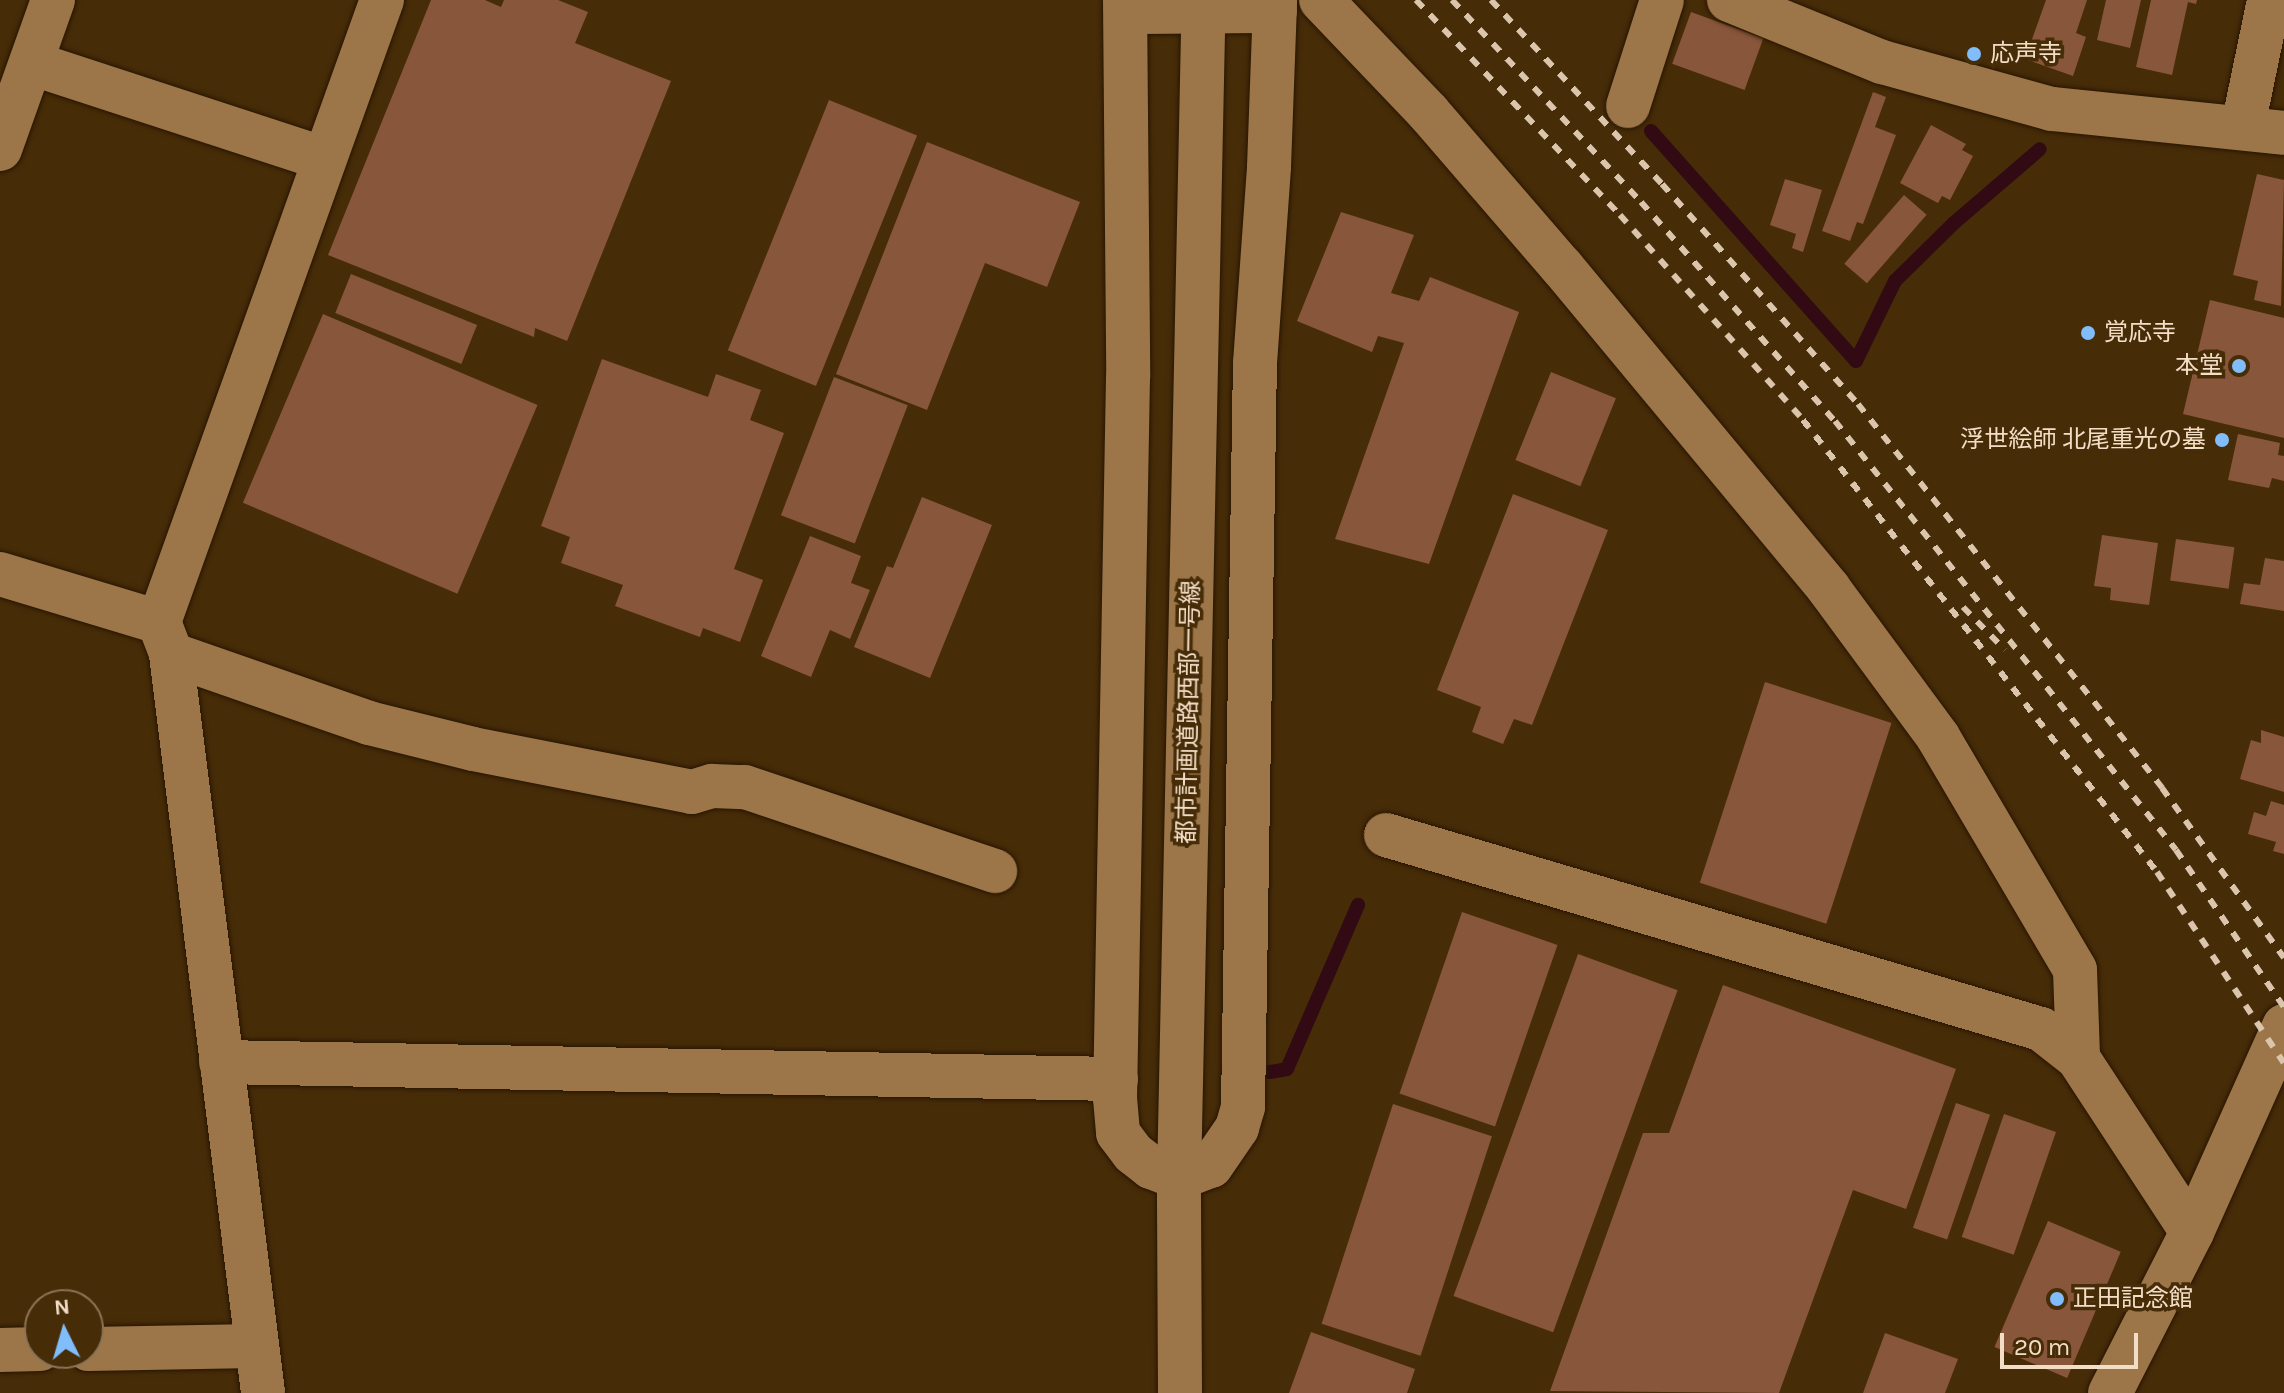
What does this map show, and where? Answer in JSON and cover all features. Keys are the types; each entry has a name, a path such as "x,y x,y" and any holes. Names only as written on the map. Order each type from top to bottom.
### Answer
{"street":[{"path":"0,149 53,0"},
{"path":"263,1393 165,638 324,159 382,0"},
{"path":"1321,0 1428,112 1562,267 1829,589 1938,737 2075,970 2078,1058"},
{"path":"1628,106 1662,0"},
{"path":"1729,0 1882,62 2052,109 2263,129 2269,0"},
{"path":"1126,6 1275,6 1269,167 1255,363 1243,1107 1237,1128 1211,1166 1179,1178 1151,1167 1118,1133 1116,1079 1128,377 1126,6"},
{"name":"都市計画道路西部一号線","path":"1180,1393 1179,1178 1203,31"},
{"path":"31,63 324,159"},
{"path":"0,574 165,638 369,723 473,749 692,792 712,786 745,787 995,871"},
{"path":"1386,835 1993,1012 2041,1029 2078,1058 2192,1232"},
{"path":"2110,1393 2192,1232 2284,1026"},
{"path":"221,1062 1116,1079"},
{"path":"104,1349 256,1346"},
{"path":"0,1350 24,1349"}],"building":[{"path":"431,0 485,0 501,7 504,0 558,0 588,12 575,43 671,81 567,341 535,328 534,337 328,255"},
{"path":"2046,0 2087,0 2076,33 2086,37 2073,76 2025,59"},
{"path":"2106,0 2141,0 2130,48 2097,40"},
{"path":"2151,0 2197,0 2196,4 2188,2 2172,75 2136,67"},
{"path":"1691,12 1763,38 1745,90 1672,64"},
{"path":"1873,92 1886,97 1875,127 1896,135 1863,224 1857,222 1850,241 1822,231"},
{"path":"829,100 917,136 816,386 728,350"},
{"path":"1931,125 1966,144 1962,150 1973,156 1950,200 1942,196 1938,203 1900,183"},
{"path":"927,142 1080,202 1047,287 985,263 927,410 836,374"},
{"path":"2257,174 2284,180 2281,306 2254,300 2258,281 2233,275"},
{"path":"1785,179 1822,190 1803,252 1792,248 1796,234 1770,225"},
{"path":"1904,195 1927,215 1867,283 1844,264"},
{"path":"1341,212 1414,235 1391,293 1419,301 1430,277 1519,312 1429,564 1335,539 1404,343 1378,336 1372,352 1297,321"},
{"path":"351,274 477,325 461,364 335,313"},
{"name":"本堂","path":"2210,300 2284,318 2284,438 2183,414"},
{"path":"323,314 537,405 457,594 243,503"},
{"path":"602,359 708,397 716,374 761,390 750,420 784,433 734,569 763,580 740,642 703,628 700,637 615,606 623,585 561,563 570,537 541,526"},
{"path":"1551,372 1616,398 1580,486 1515,460"},
{"path":"834,377 908,405 855,543 781,515"},
{"path":"2238,434 2280,443 2278,455 2284,456 2284,481 2272,478 2269,488 2228,480"},
{"path":"1513,494 1608,530 1532,725 1514,719 1503,744 1472,732 1481,707 1437,690"},
{"path":"922,497 992,525 930,678 854,647 887,566 893,568"},
{"path":"2102,535 2158,543 2149,605 2110,600 2111,588 2094,586"},
{"path":"810,536 861,556 851,583 870,590 850,639 830,630 811,677 761,656"},
{"path":"2176,539 2234,547 2229,589 2170,581"},
{"path":"2265,558 2284,561 2284,611 2240,604 2244,583 2260,585"},
{"path":"1765,682 1891,723 1826,924 1700,883"},
{"path":"2261,730 2284,737 2284,792 2240,779 2251,740 2261,743"},
{"path":"2271,801 2284,805 2284,854 2273,851 2276,842 2248,834 2254,812 2266,816"},
{"path":"1462,912 1557,945 1495,1126 1399,1094"},
{"path":"1578,954 1678,990 1553,1332 1454,1296"},
{"path":"1723,985 1956,1069 1906,1209 1853,1190 1779,1393 1550,1391 1643,1133 1669,1133"},
{"path":"1956,1103 1990,1115 1947,1240 1913,1228"},
{"path":"1393,1104 1492,1136 1421,1356 1322,1324"},
{"path":"2004,1114 2056,1132 2014,1255 1962,1237"},
{"name":"正田記念館","path":"2048,1221 2121,1252 2067,1378 1994,1347"},
{"path":"1311,1332 1415,1369 1407,1393 1289,1393"},
{"path":"1885,1333 1958,1359 1945,1393 1863,1393"}],"waterway":[{"path":"1651,131 1856,361 1895,281 1954,223 2040,149"},
{"path":"1270,1072 1287,1069 1358,905"}],"railway":[{"path":"1416,0 1620,215 1803,420 2157,872 2284,1063"},
{"path":"1452,0 1641,202 1835,421 2176,850 2284,1007"},
{"path":"1491,0 1662,184 1858,404 2162,788 2284,958"},
{"path":"1963,607 2005,650"}],"place":[{"name":"応声寺","path":"1974,54"},
{"name":"覚応寺","path":"2088,333"},
{"name":"本堂","path":"2239,366"},
{"name":"浮世絵師 北尾重光の墓","path":"2222,440"},
{"name":"正田記念館","path":"2057,1299"}]}
